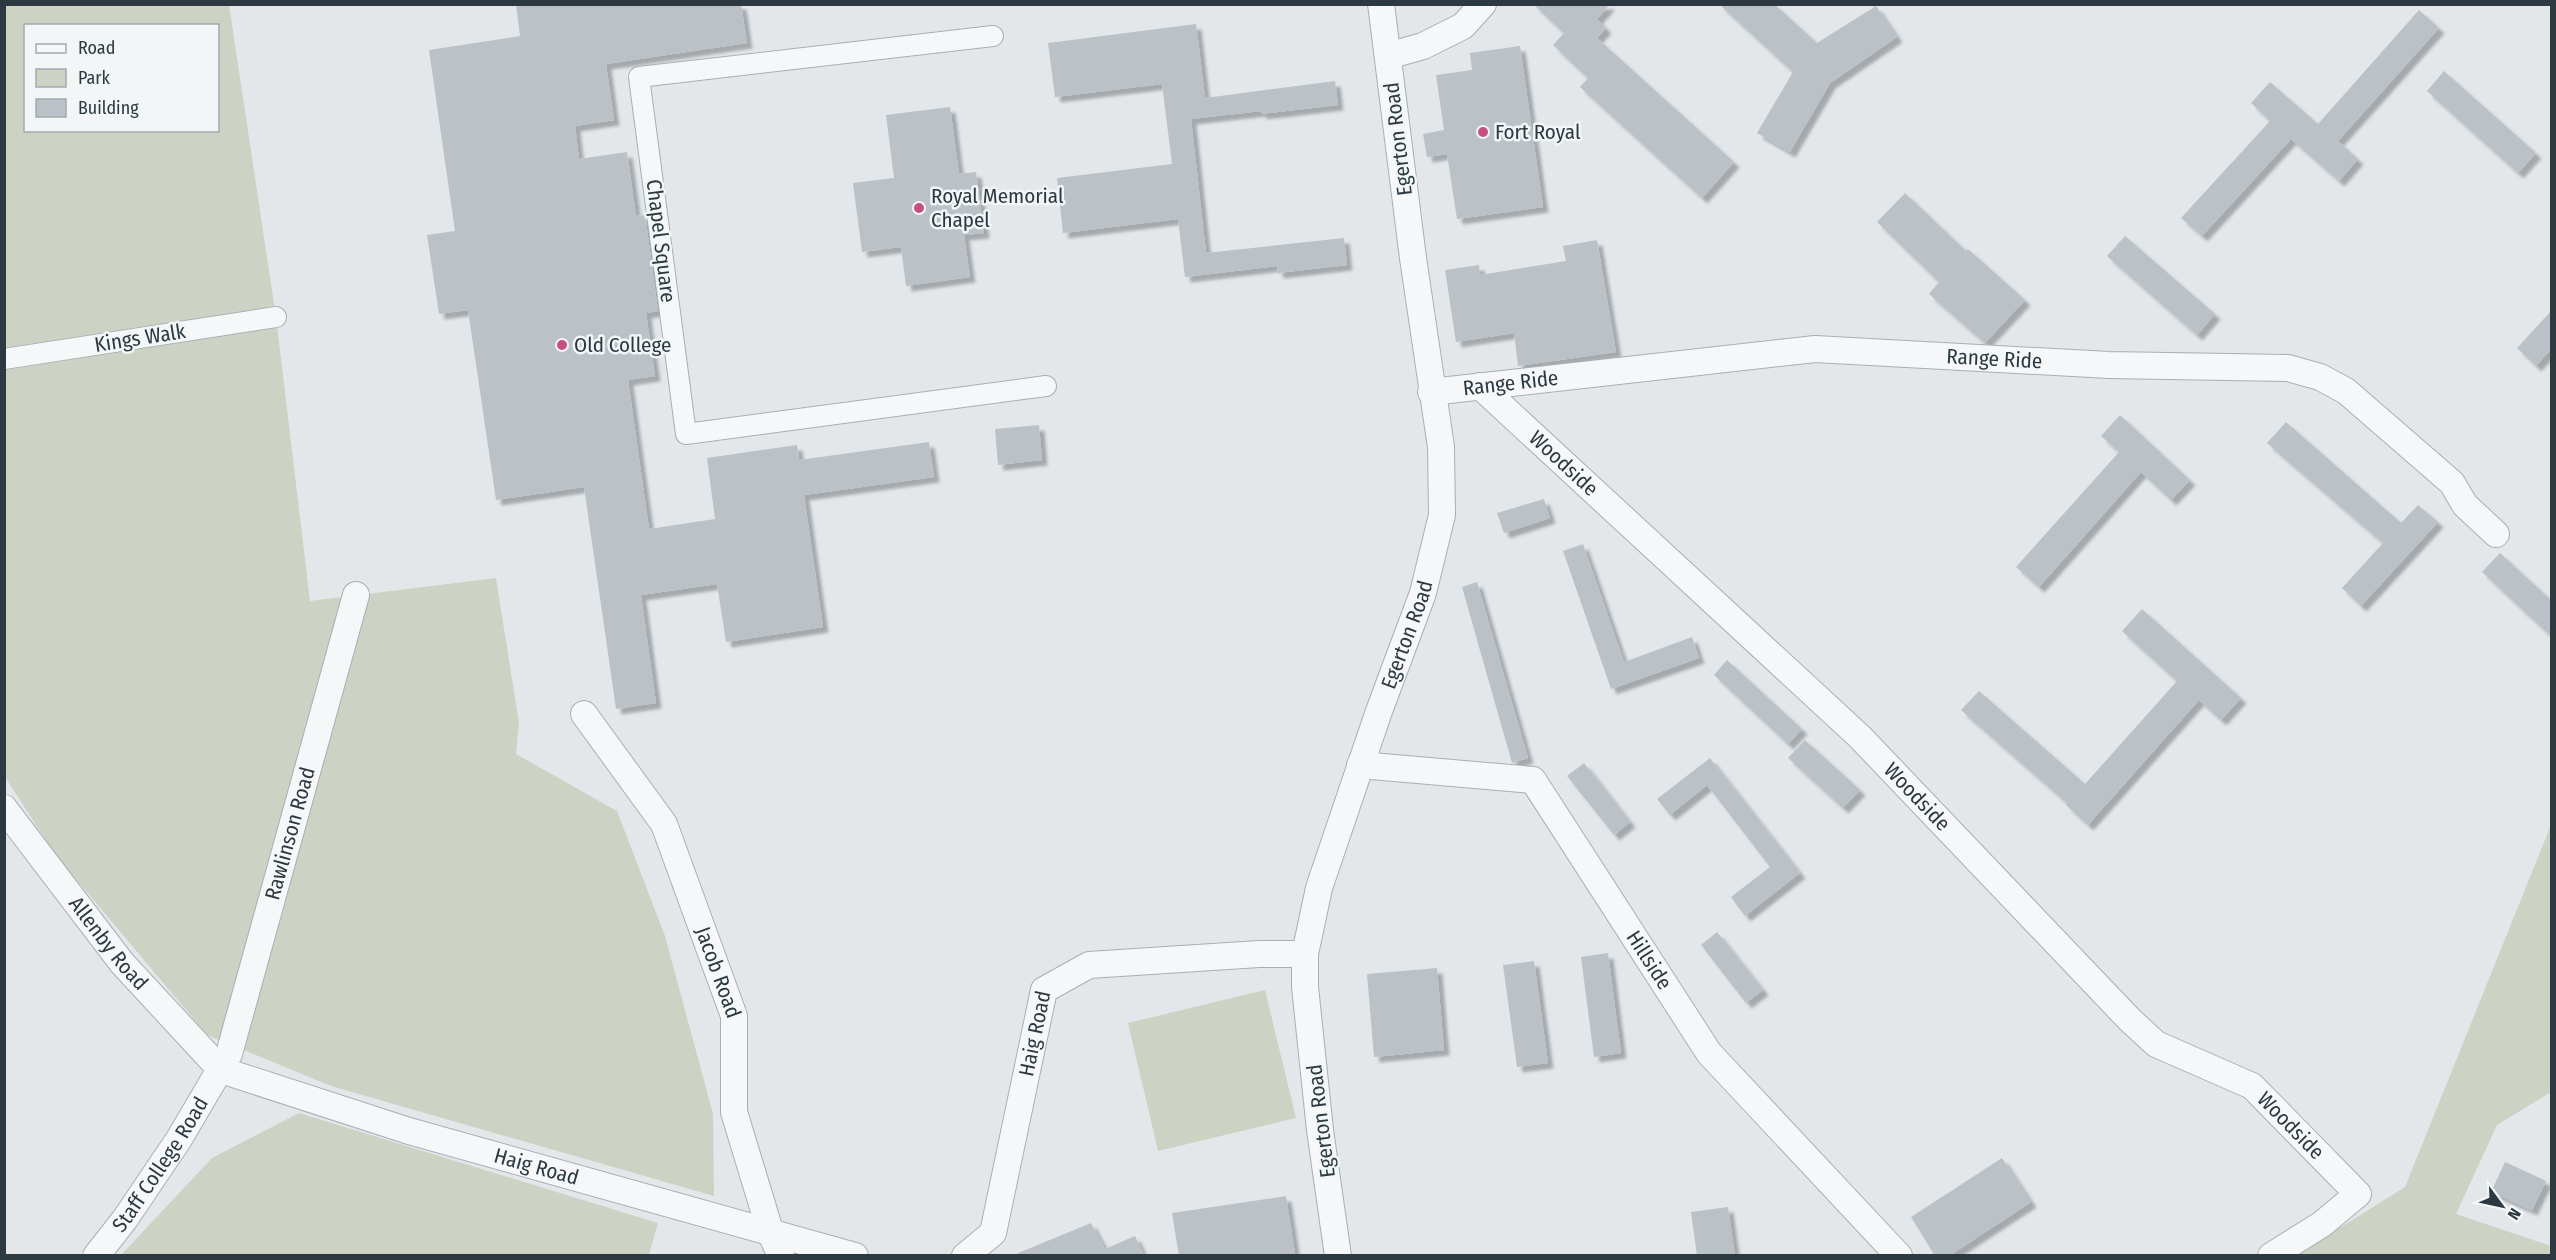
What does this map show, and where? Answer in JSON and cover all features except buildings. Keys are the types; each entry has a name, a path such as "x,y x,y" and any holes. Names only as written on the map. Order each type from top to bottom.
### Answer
{"street":[{"name":"Egerton Road","path":"1338,1256 1320,1130 1305,987 1305,954 1319,888 1360,765 1423,593 1442,515 1441,447 1431,392 1381,4"},
{"path":"1388,56 1422,46 1463,26 1483,4"},
{"name":"Chapel Square","path":"993,36 639,77 686,434 1046,386"},
{"name":"Kings Walk","path":"4,359 276,317"},
{"name":"Range Ride","path":"1431,392 1815,349 2109,365 2288,368 2320,377 2346,391 2452,483 2466,505 2496,534"},
{"name":"Woodside","path":"1480,386 1860,736 2130,1020 2156,1044 2252,1086 2358,1194 2322,1224 2271,1256"},
{"name":"Rawlinson Road","path":"221,1070 229,1054 356,595"},
{"name":"Jacob Road","path":"584,714 664,824 734,1016 734,1112 776,1245"},
{"name":"Hillside","path":"1360,765 1533,780 1709,1053 1899,1256"},
{"name":"Allenby Road","path":"4,808 123,963 221,1070"},
{"name":"Haig Road","path":"965,1256 993,1233 1044,990 1089,965 1259,954 1305,954"},
{"name":"Haig Road","path":"221,1070 776,1245 855,1256"},
{"name":"Staff College Road","path":"96,1256 125,1219 221,1070"}],"green space":[{"path":"5,5 229,5 276,317 310,601 496,578 519,723 516,754 617,811 665,936 713,1114 714,1196 331,1086 207,1035 54,853 5,777"},
{"path":"2551,825 2551,1092 2497,1125 2456,1214 2551,1246 2551,1255 2295,1256 2405,1187"},
{"path":"1265,990 1296,1118 1158,1151 1128,1023"},
{"path":"299,1113 658,1223 649,1255 121,1255 212,1158"}],"place":[{"name":"Fort Royal","path":"1483,132"},
{"name":"Royal Memorial Chapel","path":"919,208"},
{"name":"Old College","path":"562,345"}]}
